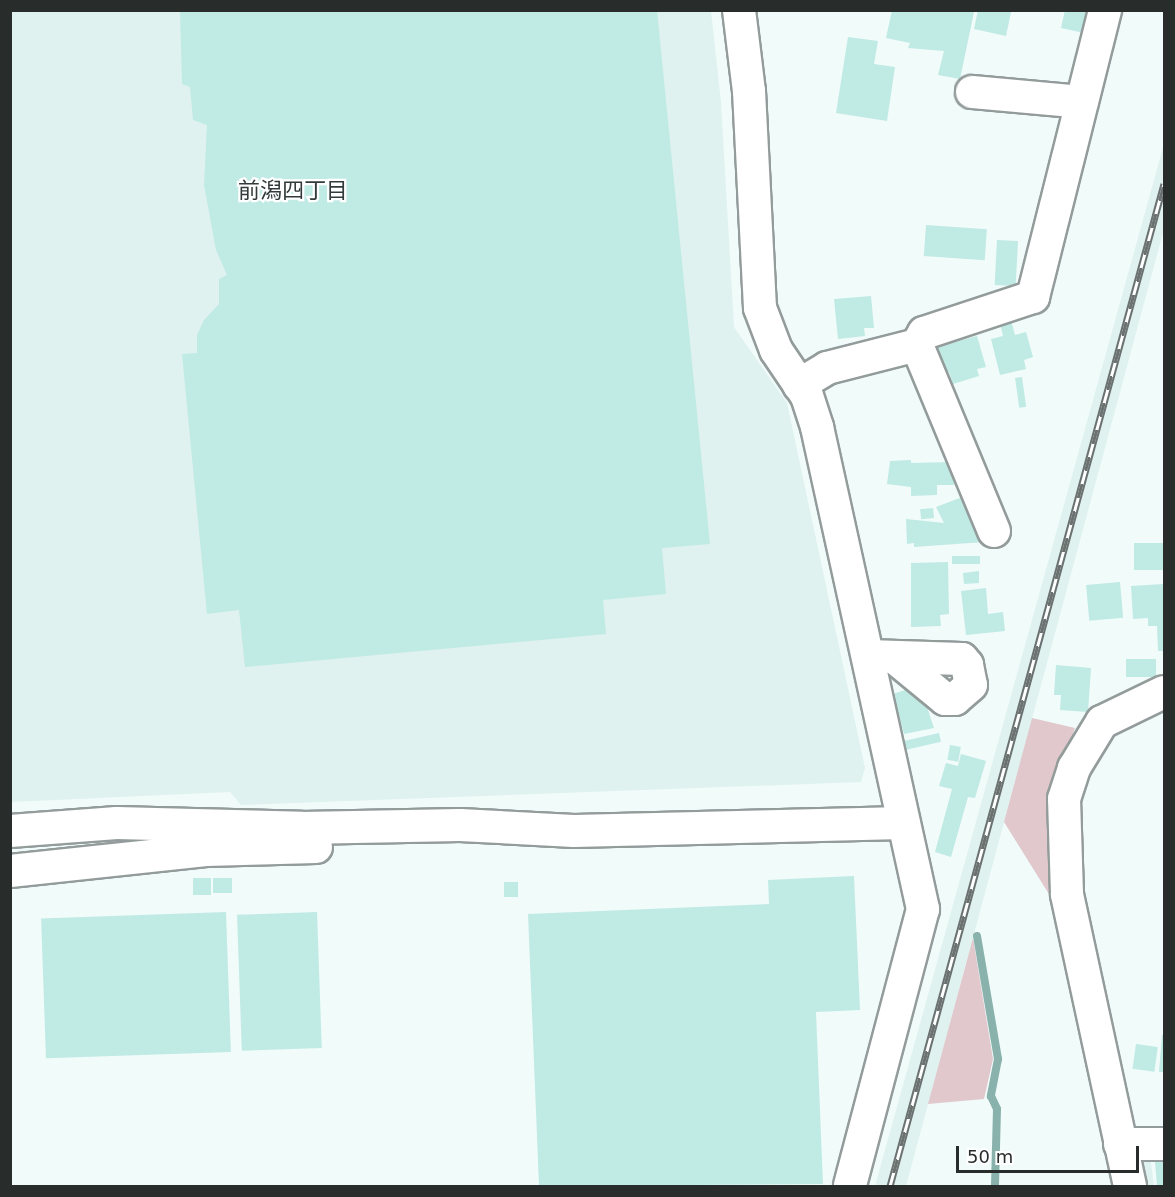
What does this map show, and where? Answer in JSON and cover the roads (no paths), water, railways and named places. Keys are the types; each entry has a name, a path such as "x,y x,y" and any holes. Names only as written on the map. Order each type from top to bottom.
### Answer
{"street":[{"path":"739,10 749,91 760,308 776,350 799,385 819,435 881,657 903,823 923,909 850,1186"},
{"path":"799,385 827,368 917,345 924,333 1033,297 1105,10"},
{"path":"972,92 1082,102"},
{"path":"917,345 993,531"},
{"path":"1130,1186 1067,894 1064,799 1074,768 1102,722 1164,692"},
{"path":"10,831 117,823 193,822 302,828 460,825 574,831 903,823"},
{"path":"10,871 206,850 444,845 574,831"},
{"path":"1120,1144 1164,1144"}],"waterway":[{"path":"977,936 998,1059 991,1096 997,1109 995,1186"}],"railway":[{"path":"890,1186 1164,184"}],"district":[{"name":"前潟四丁目","path":"293,191"}]}
